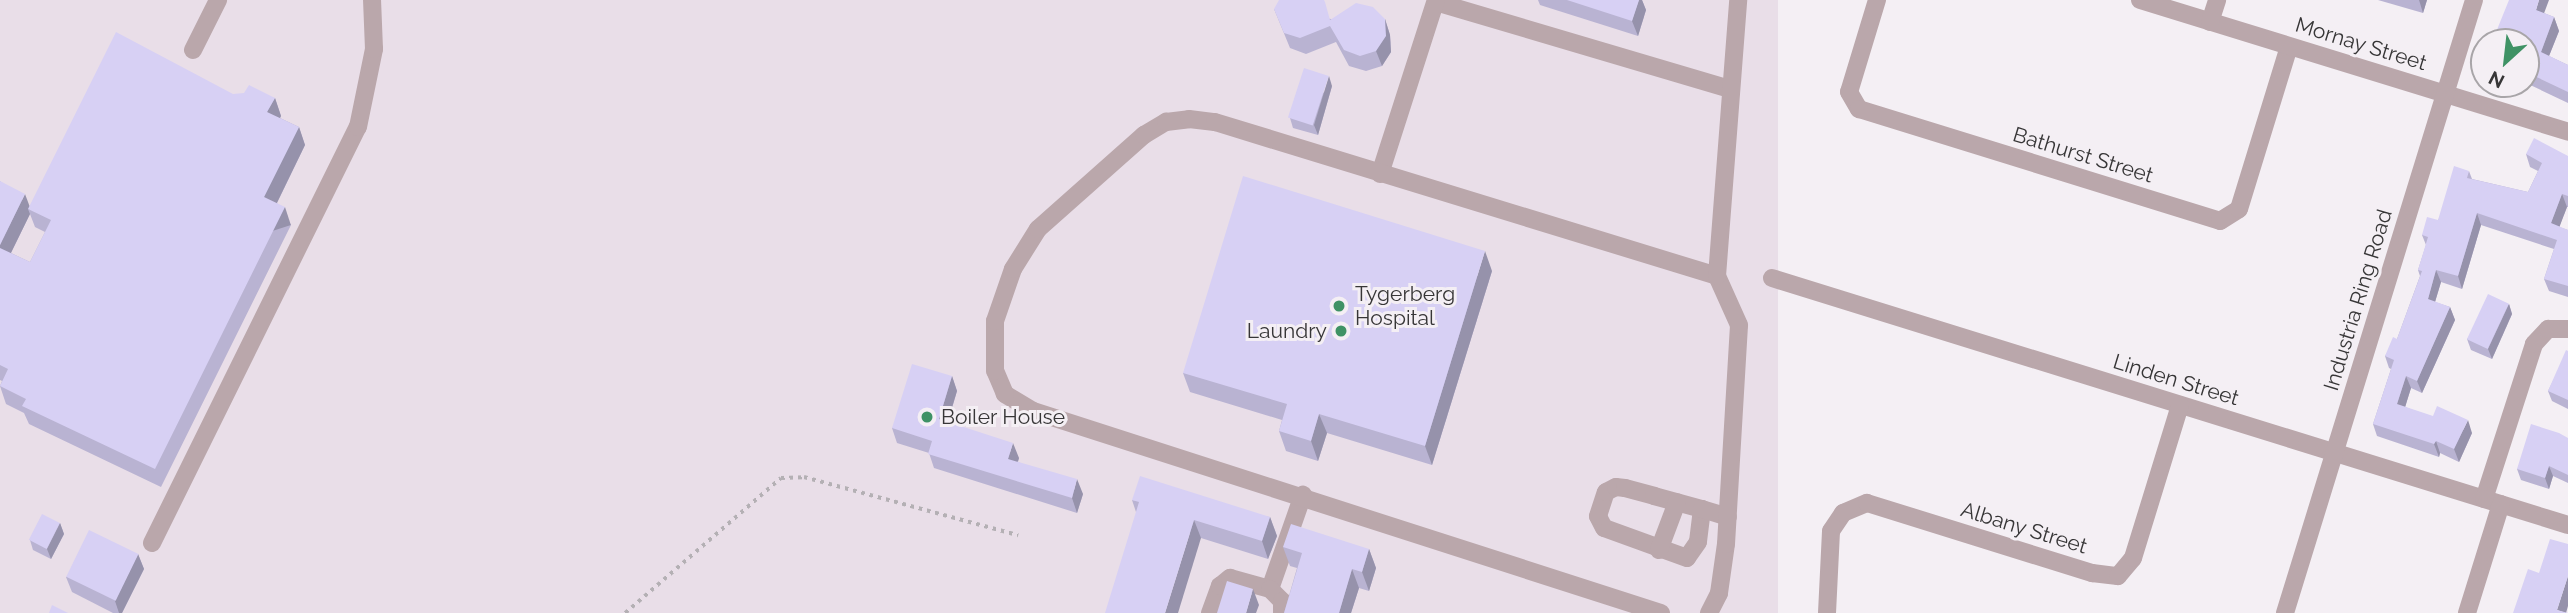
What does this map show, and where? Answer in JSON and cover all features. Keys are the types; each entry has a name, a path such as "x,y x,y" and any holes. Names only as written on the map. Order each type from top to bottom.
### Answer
{"street":[{"path":"194,50 218,0"},
{"path":"152,543 358,127 374,49 372,0"},
{"path":"1709,613 1719,593 1728,517 1739,324 1717,276 1729,89 1738,0"},
{"name":"Bathurst Street","path":"1877,0 1849,92 1859,109 2220,221 2239,209 2289,46"},
{"name":"Mornay Street","path":"2140,0 2568,132"},
{"path":"2210,22 2217,0"},
{"name":"Industria Ring Road","path":"2285,613 2474,0"},
{"path":"1381,174 1436,1 1729,89"},
{"path":"1661,613 1017,403 1005,394 995,371 995,321 1013,269 1038,229 1127,148 1166,122 1215,122 1717,276"},
{"name":"Linden Street","path":"1772,278 2568,525"},
{"path":"2467,613 2534,344 2548,329 2568,329"},
{"name":"Albany Street","path":"1827,613 1831,531 1843,513 1867,503 2092,573 2118,576 2133,558 2180,404"},
{"path":"1702,509 1698,542 1691,555 1679,557 1604,528 1598,516 1599,506 1606,492 1616,487 1677,502 1702,509 1728,517"},
{"path":"1269,589 1303,495"},
{"path":"1659,550 1677,502"},
{"path":"1210,613 1220,586 1230,578 1269,589 1282,601 1282,613"}],"path":[{"path":"625,613 781,478 804,477 1018,535"}],"shaded area":[{"path":"0,0 1778,0 1778,613 0,613"}],"building":[{"path":"1279,0 1324,0 1330,20 1356,3 1373,7 1385,19 1386,36 1376,51 1360,56 1344,50 1330,26 1300,38 1284,33 1274,9"},
{"path":"1567,0 1639,0 1632,21"},
{"path":"2509,0 2539,0 2536,10 2554,17 2541,52 2568,65 2568,92 2540,79 2540,28 2498,28"},
{"path":"116,32 233,94 244,93 249,85 275,98 267,112 299,127 264,197 285,207 155,469 22,406 26,399 0,386 8,369 0,365 0,248 30,262 51,220 28,209"},
{"path":"1304,68 1329,76 1313,125 1288,117"},
{"path":"2534,138 2568,156 2568,196 2562,194 2551,223 2568,230 2568,286 2544,279 2557,240 2477,213 2458,276 2436,270 2428,299 2450,307 2417,381 2406,376 2397,404 2433,416 2437,406 2468,420 2454,449 2436,441 2434,444 2373,424 2394,360 2385,356 2393,337 2397,339 2422,271 2418,270 2428,237 2422,235 2427,217 2438,220 2454,166 2469,171 2467,178 2528,192 2542,163 2526,154"},
{"name":"Laundry","path":"1243,176 1485,251 1425,446 1319,414 1311,441 1279,431 1287,404 1183,373"},
{"path":"0,181 25,194 0,245"},
{"path":"2488,294 2509,304 2488,349 2467,339"},
{"path":"2566,350 2568,351 2568,400 2548,391"},
{"path":"912,364 952,376 939,419 1013,443 1008,459 1077,479 1072,498 928,454 932,441 892,428"},
{"path":"2531,424 2568,438 2568,475 2549,466 2545,478 2517,469"},
{"path":"1140,476 1270,517 1262,541 1194,520 1165,613 1105,613 1139,502 1132,500"},
{"path":"42,514 60,523 47,549 29,540"},
{"path":"1291,524 1369,549 1362,572 1352,569 1339,613 1284,613 1302,553 1283,547"},
{"path":"89,530 138,554 116,601 66,577"},
{"path":"2550,539 2568,544 2568,576 2557,610 2568,613 2513,613 2528,569 2539,573"},
{"path":"1227,581 1253,589 1246,613 1217,613"},
{"path":"52,605 68,613 49,613"}],"place":[{"name":"Tygerberg Hospital","path":"1339,306"},
{"name":"Laundry","path":"1341,331"},
{"name":"Boiler House","path":"927,417"}]}
